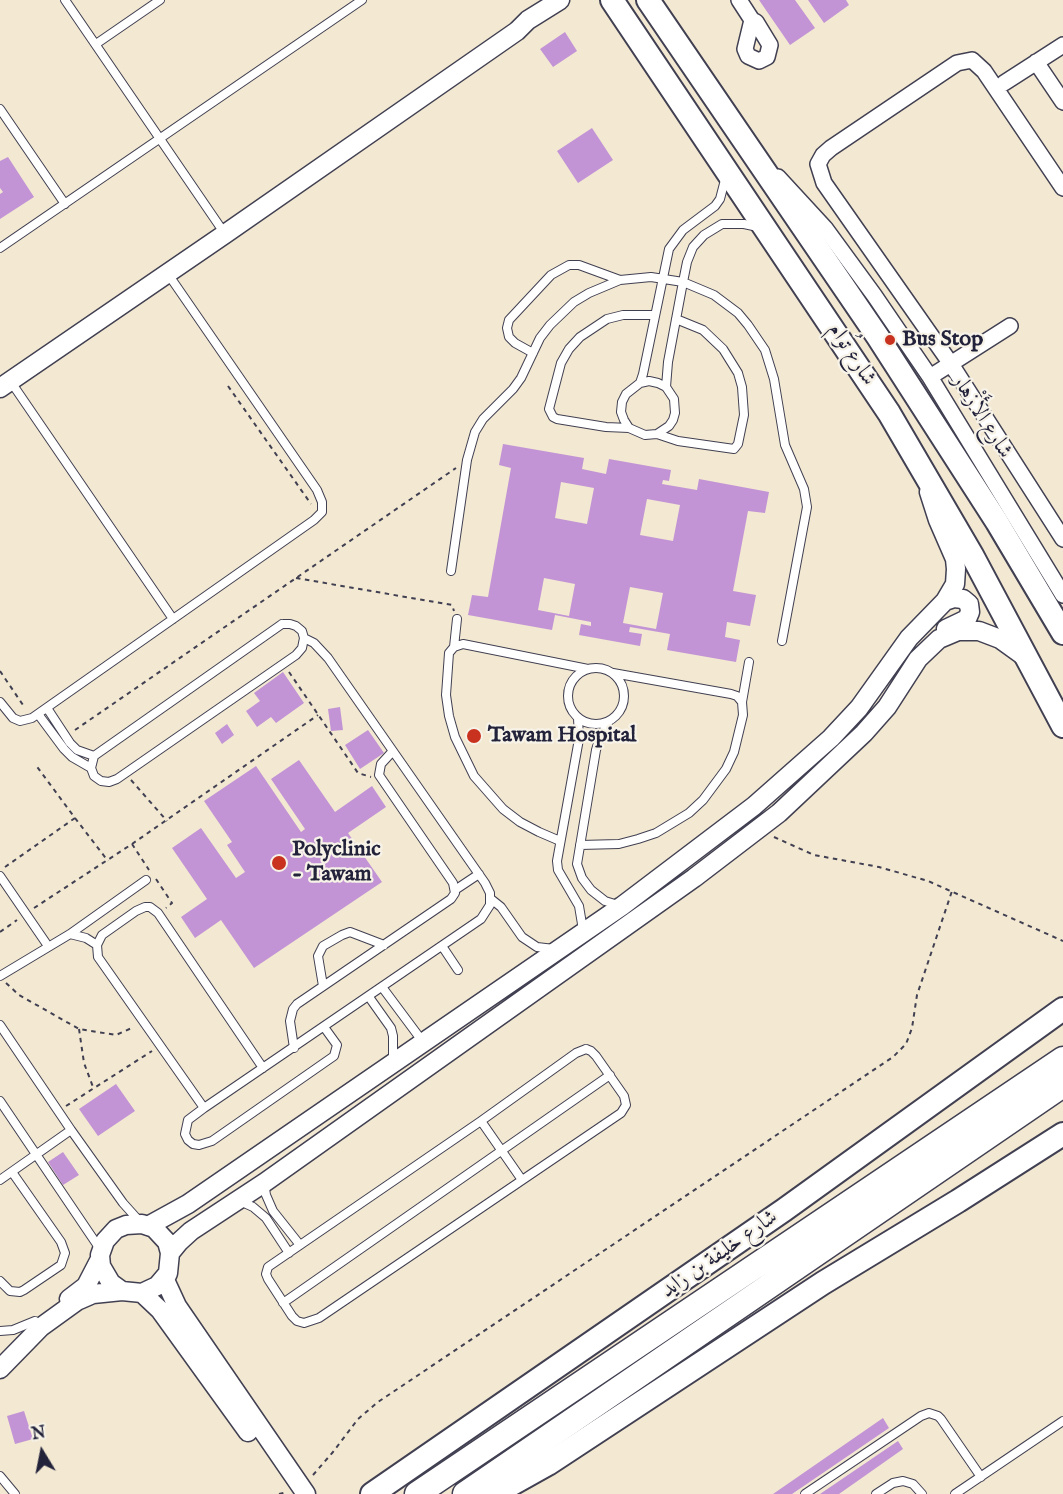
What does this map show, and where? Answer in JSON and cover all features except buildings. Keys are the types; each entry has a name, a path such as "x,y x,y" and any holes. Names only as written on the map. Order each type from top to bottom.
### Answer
{"highway":[{"name":"شارع خليفة بن زايد","path":"417,1494 1063,1059"},
{"path":"465,1494 1063,1085"}],"main road":[{"name":"شارع تُوام","path":"611,0 849,351 927,476 1063,726"},
{"name":"شارع تُوام","path":"648,0 936,426 1063,633"},
{"name":"شارع خليفة بن زايد","path":"371,1492 668,1292 1059,1009"},
{"path":"494,1494 548,1464 823,1283 949,1207 1063,1134"}],"street":[{"path":"5,384 225,234 518,31 528,20 560,0"},
{"path":"518,31 574,0"},
{"path":"739,0 752,20"},
{"path":"1004,82 1061,49"},
{"path":"1063,188 984,71 972,60 962,61 953,66 828,150 821,158 818,168 824,183 951,363 1063,538"},
{"path":"1036,62 1063,102"},
{"name":"شارع الأَزْهار","path":"758,160 794,192 825,228 930,377 1063,595"},
{"path":"930,377 1010,326"},
{"path":"0,1356 35,1321 79,1292 92,1277 105,1241 116,1229 126,1225 145,1225 188,1204 393,1065 622,906 754,806 831,738 859,708 909,638 945,601 955,584 956,568 951,549 932,506 927,476"},
{"path":"170,1253 191,1231 264,1183 694,878 760,828 864,733 887,707 934,637 964,621 969,615 969,604 963,599 954,598 945,601"},
{"path":"924,651 948,634 968,630 989,634 1028,659"},
{"path":"392,1091 396,1083 424,1059 427,1052 423,1044"},
{"path":"145,1225 163,1237 170,1253 165,1280 177,1306 293,1492"},
{"path":"101,1255 106,1278 122,1291"},
{"path":"0,1369 41,1327 77,1301 93,1294 122,1291 142,1293 157,1286 168,1273"},
{"path":"142,1293 160,1310 293,1492"}],"lane":[{"path":"65,0 225,234"},
{"path":"96,44 160,0"},
{"path":"0,248 362,0"},
{"path":"0,109 64,204"},
{"path":"640,382 666,257 673,242 683,230 715,206 720,199 727,172"},
{"path":"666,387 682,282 693,247 713,228 731,223 764,228"},
{"path":"533,353 515,343 509,337 507,328 509,320 551,275 568,265 579,265 620,280"},
{"path":"0,702 13,718 20,721 35,716 319,516 323,507 317,490 168,273"},
{"path":"451,571 470,445 479,426 521,378 540,338 561,313 589,293 620,280 662,278 682,282 714,295 738,313 765,350 774,379 785,445 804,489 807,507 782,641"},
{"path":"655,315 623,315 593,327 580,337 569,349 561,363 549,409 553,417 606,428 629,428 645,435 657,434 678,441 734,449 738,444 744,415 742,387 738,373 723,349 703,330 676,319"},
{"path":"629,428 621,411 622,402 626,394 640,382 649,381 666,387 674,399 675,413 669,426 657,434"},
{"path":"5,384 173,619"},
{"path":"458,619 454,646 449,653 446,695 449,716 463,757 474,776 502,809 529,827 560,841"},
{"path":"282,624 297,626 304,638 302,648 296,655 282,663 125,773 109,782 101,781 94,776 91,768 94,756 282,624"},
{"path":"304,638 328,658 488,888 491,899 489,910 481,919 369,997 324,1027 294,1048 204,1108 188,1120 184,1134 193,1144 199,1145 212,1141 334,1056 336,1045 324,1027"},
{"path":"454,646 463,644 731,694 737,696 742,702"},
{"path":"580,845 619,844 656,833 689,813 709,792 726,769 740,733 742,702 749,662"},
{"path":"588,669 572,681 568,690 571,710 578,718 593,724 609,721"},
{"path":"613,673 623,688 624,698 617,715 609,721 596,750 578,864 582,878 597,896 622,906"},
{"path":"47,708 65,737 77,750 94,756"},
{"path":"35,716 72,757 91,768"},
{"path":"578,718 579,739 557,861 558,870 579,906 583,934"},
{"path":"392,752 379,769 382,780 453,883 455,890"},
{"path":"294,1048 290,1020 297,1004 451,899 455,890 478,874"},
{"path":"0,876 48,946"},
{"path":"0,977 70,934 146,880"},
{"path":"491,899 529,943 545,949 562,948"},
{"path":"204,1108 98,957 97,945 102,935 120,921 145,907 158,912 263,1068"},
{"path":"323,986 318,956 323,946 342,934 350,932 384,945"},
{"path":"70,934 86,938 97,945"},
{"path":"442,946 458,970"},
{"path":"382,987 416,1030 423,1044"},
{"path":"369,997 391,1028 394,1045 393,1065"},
{"path":"0,1025 123,1203 145,1225"},
{"path":"0,1035 11,1041"},
{"path":"581,1050 591,1051 610,1075 624,1096 626,1105 624,1110 319,1318 304,1323 297,1321 283,1303 268,1278 266,1270 271,1264 581,1050"},
{"path":"283,1303 610,1075"},
{"path":"0,1101 101,1255"},
{"path":"481,1121 522,1180"},
{"path":"0,1180 72,1130"},
{"path":"0,1281 10,1291 20,1292 61,1265 65,1253 61,1242 12,1172"},
{"path":"264,1183 273,1211 300,1245"},
{"path":"239,1200 253,1207 266,1218 289,1252"},
{"path":"0,1331 13,1330 35,1321"},
{"path":"805,1494 921,1416 929,1413 941,1419 981,1477"},
{"path":"955,1494 1063,1421"},
{"path":"0,1476 15,1494"},
{"path":"876,1494 892,1483 903,1481 913,1484 922,1494"}],"path":[{"path":"228,386 319,516"},
{"path":"65,737 467,460"},
{"path":"296,578 452,605"},
{"path":"282,663 358,773 382,780"},
{"path":"0,671 35,716"},
{"path":"0,932 167,821 318,715"},
{"path":"35,764 108,861"},
{"path":"125,773 167,821"},
{"path":"0,870 75,818"},
{"path":"760,828 786,844 814,855 887,869 952,891 1063,941"},
{"path":"132,844 172,903 158,912"},
{"path":"293,1492 324,1463 358,1419 378,1402 893,1058 906,1044 912,1028 917,994 952,891"},
{"path":"0,977 19,996 80,1029 116,1035 143,1021"},
{"path":"80,1029 84,1063 94,1088"},
{"path":"58,1111 160,1046"}],"place":[{"name":"Bus Stop","path":"890,340"},
{"name":"Tawam Hospital","path":"474,736"},
{"name":"Polyclinic - Tawam","path":"279,863"}]}
